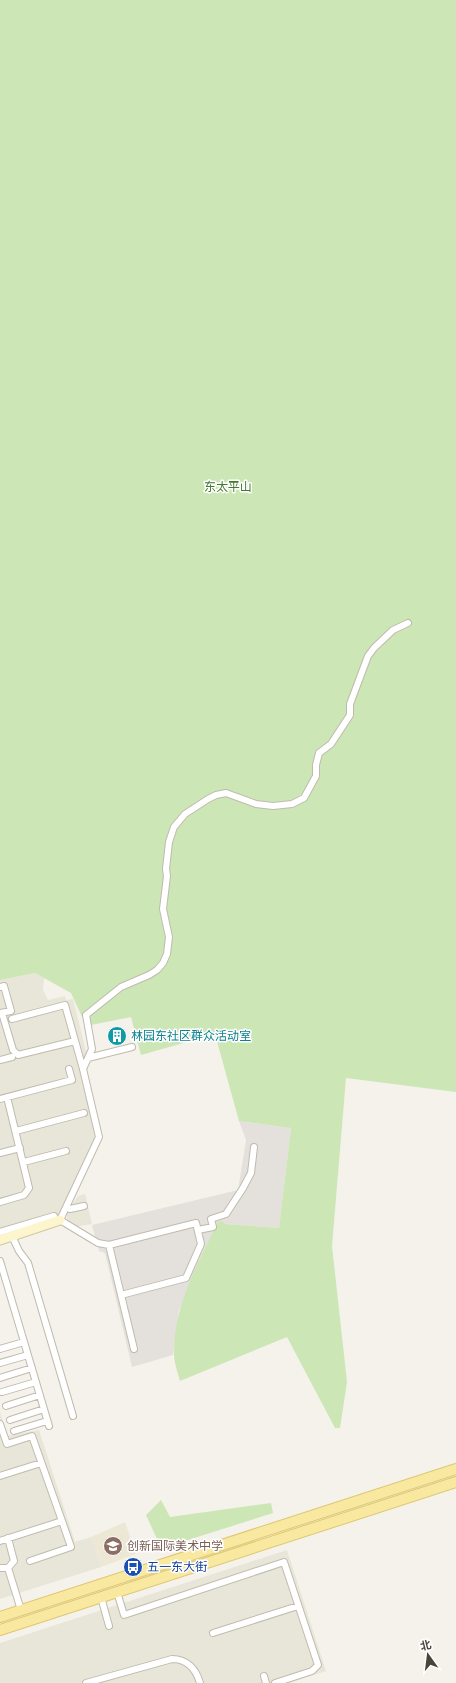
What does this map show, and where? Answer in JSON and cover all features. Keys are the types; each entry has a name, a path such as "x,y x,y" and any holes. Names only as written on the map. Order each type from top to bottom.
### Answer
{"main road":[{"path":"0,1617 456,1469"},
{"path":"0,1630 456,1482"}],"street":[{"path":"83,1069 92,1049 86,1015 121,987 136,982 157,970 167,954 169,937 163,908 167,876 167,853 174,827 185,814 216,795 226,793 256,804 272,806 292,804 304,798 316,776 316,765 319,753 331,744 350,714 350,704 368,656 374,648 393,630 408,623"},
{"path":"0,987 4,986 10,1011 1,1013 13,1050 18,1055 75,1041"},
{"path":"0,1240 57,1218 70,1199 99,1137 83,1069 65,1005 12,1019"},
{"path":"88,1058 132,1047"},
{"path":"0,1060 12,1057"},
{"path":"0,1099 72,1080 69,1069"},
{"path":"0,1202 24,1195 28,1192 29,1185 7,1097"},
{"path":"16,1131 84,1113"},
{"path":"198,1230 213,1227 211,1219 226,1214 251,1174 254,1147"},
{"path":"0,1153 20,1148"},
{"path":"24,1162 66,1151"},
{"path":"70,1199 81,1206 70,1210"},
{"path":"0,1232 57,1218 98,1243 109,1245 196,1223 201,1244 186,1278 121,1295"},
{"path":"12,1236 19,1251 28,1263 73,1416"},
{"path":"109,1245 134,1349"},
{"path":"0,1261 48,1424 14,1431"},
{"path":"0,1349 24,1342"},
{"path":"0,1363 28,1355"},
{"path":"0,1378 32,1368"},
{"path":"2,1392 36,1382"},
{"path":"6,1406 40,1395"},
{"path":"10,1420 44,1409"},
{"path":"0,1424 7,1444 32,1436 71,1547 30,1561"},
{"path":"0,1476 41,1463"},
{"path":"0,1541 62,1521"},
{"path":"0,1568 8,1568 13,1564 14,1558 8,1538"},
{"path":"117,1592 124,1615 284,1562 318,1665 312,1670 275,1683"},
{"path":"8,1568 22,1610"},
{"path":"101,1597 109,1626"},
{"path":"213,1633 298,1606"},
{"path":"86,1683 172,1659 179,1659 191,1666 200,1683"},
{"path":"264,1676 266,1683"}],"shaded area":[{"path":"35,973 44,978 43,990 48,1000 65,996 66,1000 73,999 87,1055 84,1061 79,1065 95,1135 93,1145 60,1213 54,1220 0,1237 0,980"},
{"path":"239,1121 291,1128 279,1228 224,1224 179,1310 173,1355 132,1367 105,1253 99,1251 92,1225 238,1190 246,1140"},
{"path":"85,1194 92,1224 73,1227 68,1222 66,1213 78,1196"},
{"path":"0,1412 7,1436 39,1430 75,1542 91,1537 101,1567 0,1599"},
{"name":"创新国际美术中学","path":"125,1522 136,1554 101,1567 91,1537"},
{"path":"287,1550 326,1671 289,1683 0,1683 0,1643"}],"green space":[{"name":"东太平山","path":"0,0 456,0 456,1092 346,1078 332,1246 347,1382 340,1428 335,1428 287,1337 180,1381 175,1361 175,1337 182,1302 195,1269 218,1222 223,1221 224,1224 279,1228 291,1128 239,1121 215,1034 141,1055 131,1017 91,1025 82,1017 71,993 35,973 0,980"},
{"path":"161,1500 170,1517 271,1503 273,1513 166,1547 164,1539 158,1541 146,1515"}],"place":[{"name":"林园东社区群众活动室","path":"117,1036"},
{"name":"创新国际美术中学","path":"113,1546"},
{"name":"五一东大街","path":"133,1567"}]}
